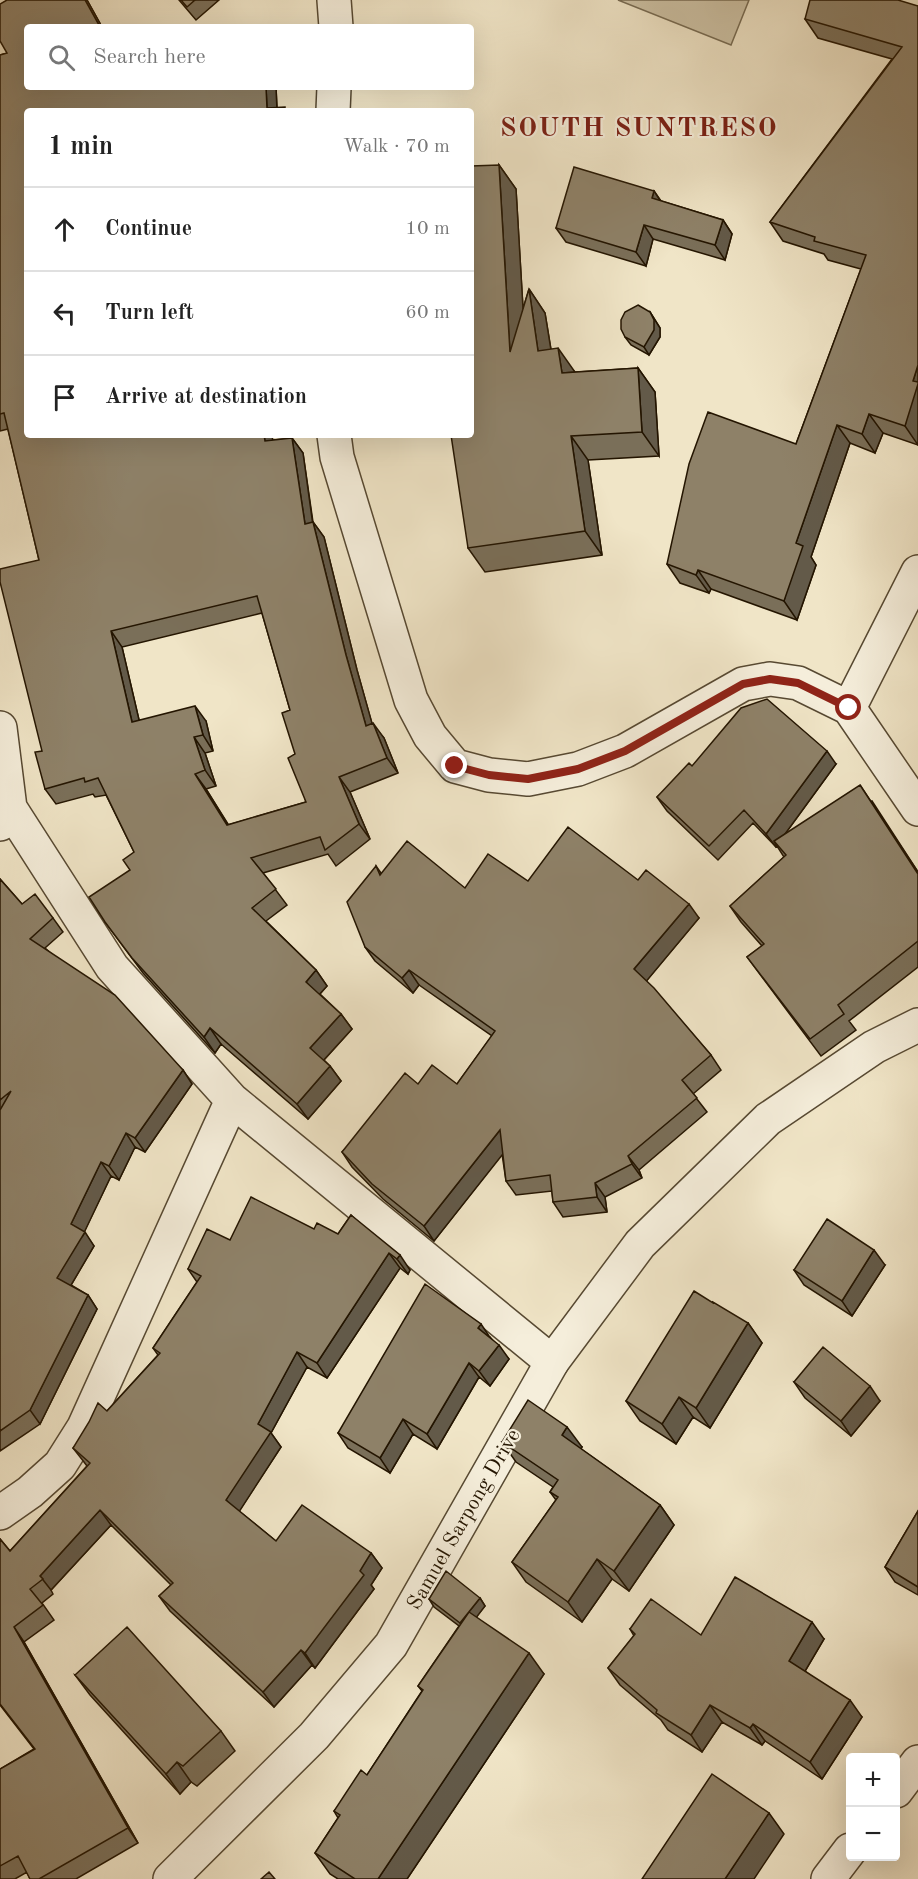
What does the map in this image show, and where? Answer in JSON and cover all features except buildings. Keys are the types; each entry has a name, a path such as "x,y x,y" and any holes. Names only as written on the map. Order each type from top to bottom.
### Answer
{"street":[{"path":"334,0 336,24"},
{"path":"333,108 334,90"},
{"path":"334,438 337,457 411,700 430,736 455,766 489,775 528,779 578,769 625,751 743,684 770,679 798,683 849,708 918,809"},
{"path":"849,708 918,572"},
{"path":"0,728 5,816 112,967 232,1100 552,1362"},
{"name":"Samuel Sarpong Drive","path":"170,1879 314,1736 391,1645 552,1362 640,1244 768,1119 874,1047 918,1025"},
{"path":"0,1514 30,1492 60,1465 84,1427 232,1100"},
{"path":"900,1786 918,1762"},
{"path":"828,1879 846,1855"}],"shaded area":[{"path":"618,0 749,0 731,45"}],"district":[{"name":"SOUTH SUNTRESO","path":"639,127"}],"route":[{"path":"455,766 489,775 528,779 578,769 625,751 743,684 770,679 798,683 849,708"}]}
